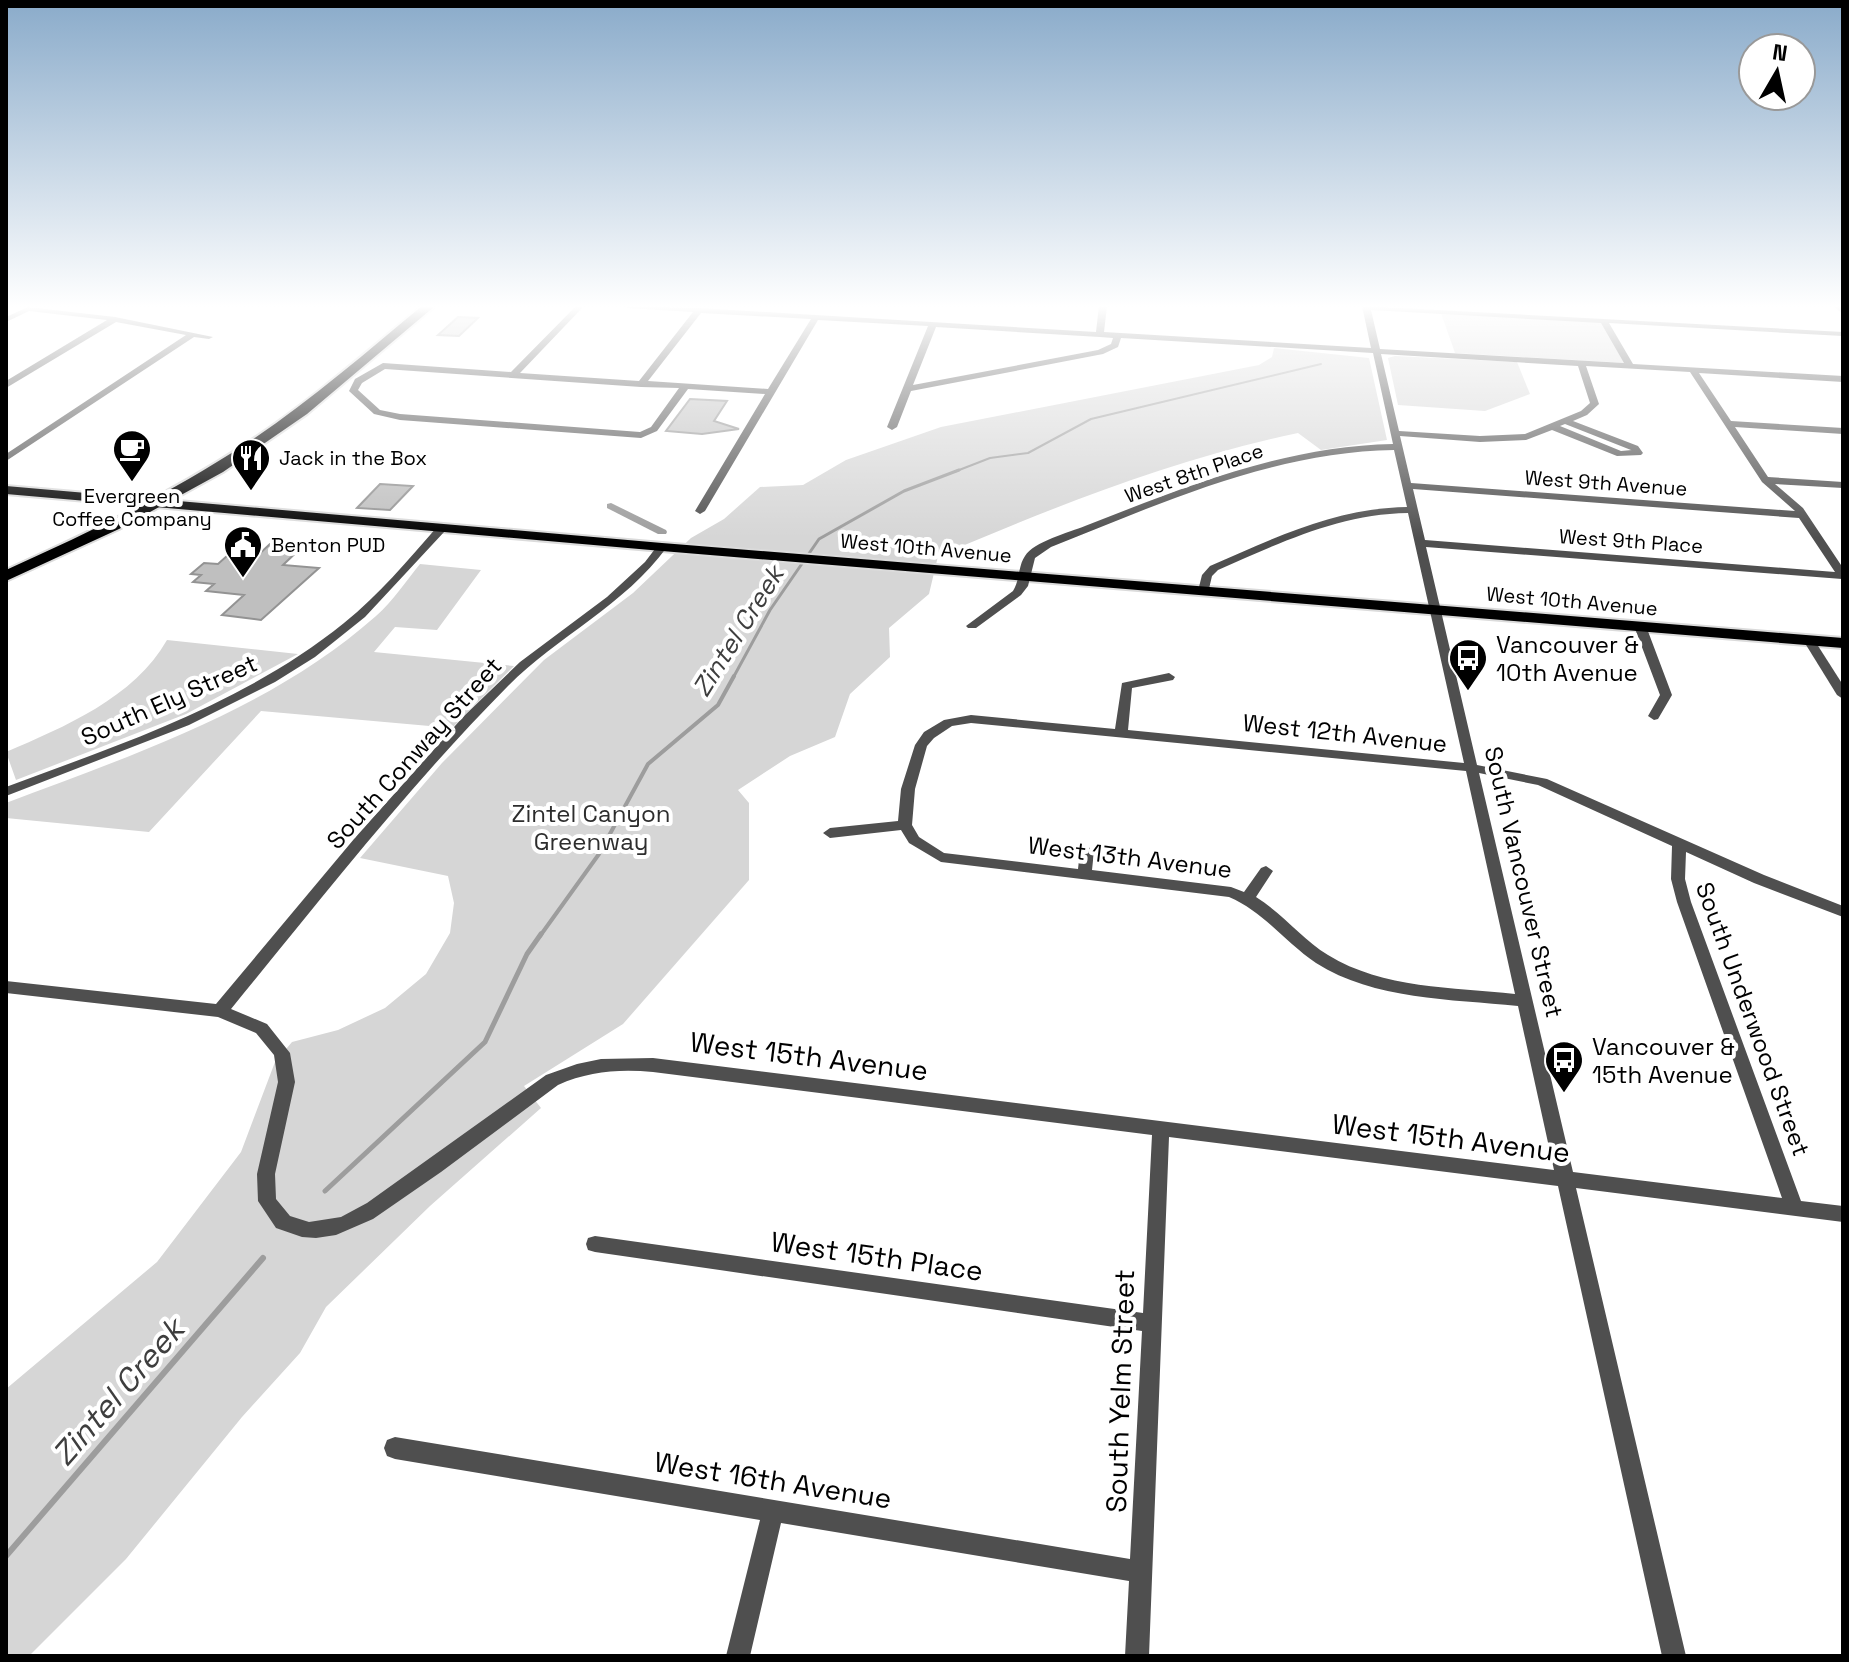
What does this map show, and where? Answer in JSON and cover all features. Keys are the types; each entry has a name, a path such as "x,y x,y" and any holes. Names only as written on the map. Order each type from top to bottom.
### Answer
{"highway":[{"path":"6,568 144,504 267,425 319,384"},
{"path":"6,576 144,504 284,424 334,384"}],"main road":[{"name":"West 10th Avenue","path":"6,490 441,529 1843,643"}],"street":[{"path":"6,458 118,384"},
{"path":"357,384 353,391 372,409 387,415 646,434 654,429 685,387"},
{"path":"635,384 771,392"},
{"path":"700,511 776,384"},
{"path":"892,427 909,384"},
{"path":"907,389 935,384"},
{"name":"South Vancouver Street","path":"1383,384 1474,768 1674,1656"},
{"path":"1566,421 1595,404 1588,384"},
{"path":"1702,384 1765,480 1802,515"},
{"path":"1551,426 1620,454 1638,453 1635,448 1566,421"},
{"name":"West 8th Place","path":"972,626 1017,593 1030,556 1038,549 1231,476 1396,440 1526,437 1566,421"},
{"path":"1728,424 1843,431"},
{"path":"1765,480 1843,485"},
{"name":"West 9th Avenue","path":"1407,486 1802,515"},
{"path":"1204,591 1207,575 1214,568 1316,526 1373,510 1412,510"},
{"name":"West 9th Place","path":"1421,543 1838,577 1840,572 1802,515"},
{"name":"South Ely Street","path":"6,792 185,722 294,665 367,609 441,529"},
{"name":"South Conway Street","path":"220,1011 471,716 533,655 638,577 662,547"},
{"path":"1640,626 1666,695 1654,716"},
{"path":"1809,640 1843,695"},
{"path":"1121,733 1126,686 1169,677"},
{"name":"West 12th Avenue","path":"905,825 908,789 921,745 937,729 961,719 1121,733 1474,768 1542,782 1679,844 1843,912"},
{"path":"830,833 905,825"},
{"name":"West 13th Avenue","path":"905,825 914,840 941,857 1208,888 1248,898 1268,909 1311,950 1350,973 1384,983 1525,1001"},
{"name":"South Underwood Street","path":"1679,844 1678,879 1684,902 1795,1209"},
{"path":"1084,876 1087,851"},
{"path":"1248,898 1266,871"},
{"name":"West 15th Avenue","path":"6,987 220,1011 258,1024 271,1033 283,1054 283,1096 266,1189 273,1214 294,1228 320,1230 348,1223 416,1181 552,1080 572,1071 611,1063 653,1065 1843,1215"},
{"name":"South Yelm Street","path":"1137,1656 1161,1129"},
{"name":"West 15th Place","path":"595,1244 1151,1323"},
{"name":"West 16th Avenue","path":"395,1448 1141,1572"},
{"path":"738,1656 773,1510"}],"green space":[{"name":"Zintel Canyon Greenway","path":"1164,384 1375,384 1387,440 1321,450 1298,433 1251,444 1115,486 938,556 929,594 889,628 890,657 850,694 835,737 790,756 738,790 749,803 749,880 623,1024 524,1086 541,1108 430,1206 326,1307 300,1353 242,1417 126,1559 29,1656 6,1656 6,1389 157,1262 241,1152 275,1062 292,1042 338,1030 385,1008 426,974 450,933 454,903 448,876 360,858 442,763 544,660 633,593 691,538 724,519 760,487 803,485 846,460 941,427"},
{"path":"1393,384 1526,384 1530,394 1485,411 1398,405"},
{"path":"420,564 481,570 437,630 395,627 374,652 514,666 452,728 261,711 149,832 6,818 6,803 152,747 247,703 292,678 376,616"},
{"path":"167,640 298,654 186,714 16,780 6,752 74,721 117,694 153,660"}],"building":[{"path":"690,399 727,401 714,421 739,429 702,434 666,431"},
{"path":"380,484 413,486 390,510 357,508"},
{"name":"Benton PUD","path":"271,543 304,545 283,565 319,568 261,620 222,615 244,595 206,591 214,584 193,582 201,575 191,574 204,563 218,564 228,555 255,558"}],"waterway":[{"name":"Zintel Creek","path":"954,472 990,458 1028,453 1091,419 1239,384"},
{"name":"Zintel Creek","path":"733,678 770,610 819,539 904,491 959,470"},
{"path":"611,506 662,532"},
{"name":"Zintel Creek","path":"540,936 599,854 648,764 718,705 734,676"},
{"name":"Zintel Creek","path":"325,1191 485,1042 527,954 541,934"},
{"name":"Zintel Creek","path":"6,1556 263,1258"}],"place":[{"name":"Evergreen Coffee Company","path":"132,483"},
{"name":"Jack in the Box","path":"251,492"},
{"name":"Benton PUD","path":"243,579"},
{"name":"Vancouver & 10th Avenue","path":"1468,692"},
{"name":"Vancouver & 15th Avenue","path":"1564,1094"}]}
